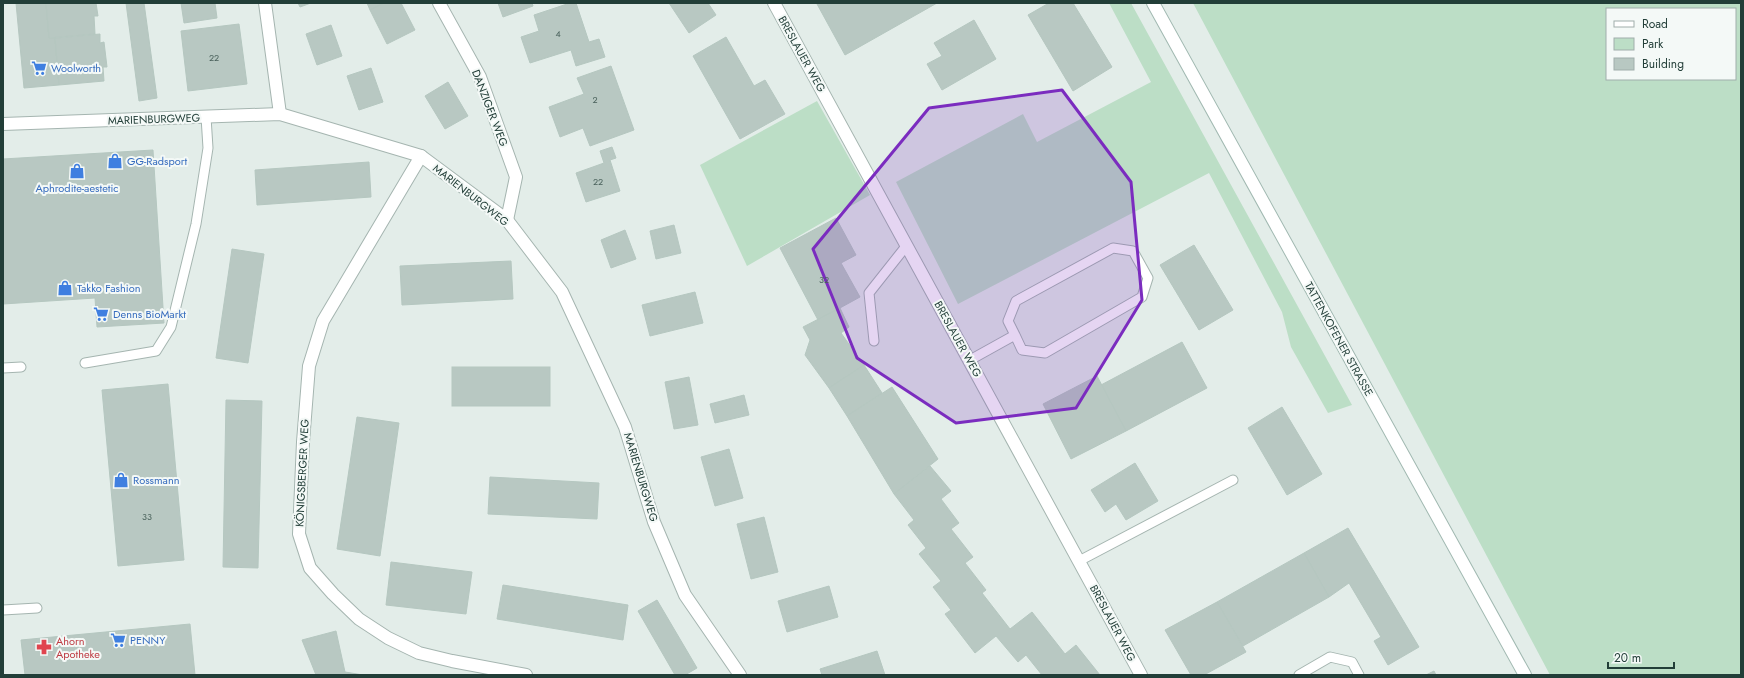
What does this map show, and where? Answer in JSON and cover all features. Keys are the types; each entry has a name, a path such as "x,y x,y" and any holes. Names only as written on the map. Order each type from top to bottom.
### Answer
{"street":[{"path":"265,3 280,114"},
{"name":"DANZIGER WEG","path":"439,3 480,77 516,177 507,220"},
{"name":"BRESLAUER WEG","path":"774,3 1141,675"},
{"name":"TATTENKOFENER STRASSE","path":"1153,3 1525,675"},
{"name":"MARIENBURGWEG","path":"3,124 280,114 421,156 507,220 562,292 626,427 654,522 685,595 740,675"},
{"name":"KÖNIGSBERGER WEG","path":"421,156 323,321 309,366 299,534 310,568 333,594 359,619 388,638 426,655 526,675"}],"lane":[{"path":"85,363 156,351 171,327 196,224 208,148 206,117"},
{"path":"874,341 869,293 907,245"},
{"path":"1113,248 1134,251 1148,278 1142,297 1045,353 1022,350 1015,335 1008,321 1016,301 1113,248"},
{"path":"970,360 1015,335"},
{"path":"3,368 21,367"},
{"path":"1079,561 1233,480"},
{"path":"3,610 37,608"},
{"path":"1299,675 1330,657 1352,662 1359,675"}],"highlighted area":[{"path":"1062,90 1131,182 1142,300 1076,408 956,423 857,358 813,249 929,108"}],"green space":[{"path":"1109,3 1131,3 1352,405 1328,413 1291,347 1282,312 1209,173 958,304 896,182 1023,114 1037,142 1151,82"},
{"path":"1193,3 1741,3 1741,675 1550,675"},
{"path":"817,101 870,195 747,266 700,165"}],"building":[{"path":"16,3 46,3 49,38 55,38 59,85 24,88"},
{"path":"46,3 96,3 98,16 94,16 95,34 49,38"},
{"path":"126,3 144,3 157,98 139,101"},
{"path":"181,3 215,3 217,18 184,23"},
{"path":"298,3 311,3 300,7"},
{"path":"367,3 384,3 370,10"},
{"path":"384,3 401,3 415,30 387,44 370,10"},
{"path":"498,3 532,3 533,6 503,17"},
{"path":"570,3 576,3 589,42 599,39 605,57 576,66 571,50 530,63 521,37 539,31 534,15"},
{"path":"669,3 708,3 716,15 689,33"},
{"path":"937,3 845,55 817,4"},
{"path":"1049,3 1073,3 1112,67 1073,91 1028,15"},
{"path":"974,20 996,59 942,90 927,64 942,56 934,43"},
{"path":"239,24 247,84 188,91 181,31"},
{"path":"331,25 342,56 317,65 306,34"},
{"path":"100,34 100,43 104,42 107,67 103,67 104,81 59,85 55,38"},
{"path":"726,37 754,86 765,80 785,114 740,139 693,56"},
{"path":"611,66 634,130 590,146 583,128 560,137 549,107 584,94 577,78"},
{"path":"371,68 383,102 359,110 347,76"},
{"path":"448,82 468,116 445,129 425,96"},
{"path":"612,147 616,158 610,160 620,191 586,202 576,173 604,163 600,151"},
{"path":"153,150 164,323 97,327 95,298 3,304 3,159"},
{"path":"369,162 371,197 257,205 255,170"},
{"path":"836,218 856,255 841,263 860,297 818,320 780,248"},
{"path":"674,225 681,253 656,259 650,231"},
{"path":"625,230 636,259 611,268 601,240"},
{"path":"1194,245 1233,310 1199,330 1160,265"},
{"path":"232,249 264,254 248,363 216,358"},
{"path":"511,261 513,299 402,305 400,266"},
{"path":"695,292 703,323 650,336 642,305"},
{"path":"840,308 849,327 841,333 864,365 829,388 805,355 810,340 803,327"},
{"path":"1182,342 1207,388 1126,431 1101,385"},
{"path":"864,365 882,393 847,416 829,388"},
{"path":"452,367 550,367 550,406 452,406"},
{"path":"1097,376 1126,431 1071,459 1043,404"},
{"path":"689,377 698,425 674,429 665,382"},
{"path":"168,384 184,560 118,566 102,390"},
{"path":"892,387 938,459 894,494 847,416"},
{"path":"744,395 749,415 715,423 710,404"},
{"path":"226,400 262,401 258,568 223,567"},
{"path":"1282,407 1322,474 1287,495 1248,428"},
{"path":"357,417 399,423 380,556 337,549"},
{"path":"729,449 743,498 715,506 701,457"},
{"path":"1135,463 1158,501 1126,520 1116,504 1105,512 1091,490"},
{"path":"930,466 951,491 941,499 959,523 951,529 973,557 965,563 986,590 982,593 1010,629 1032,612 1065,654 1076,645 1100,675 1042,675 1026,655 1018,662 996,636 975,653 945,614 951,610 933,587 941,581 919,554 926,548 908,525 914,520 894,494"},
{"path":"490,477 599,483 597,519 488,514"},
{"path":"764,517 778,572 751,579 737,524"},
{"path":"1348,528 1419,647 1388,665 1374,641 1381,637 1349,583 1329,597 1304,553"},
{"path":"1304,553 1329,597 1243,646 1217,602"},
{"path":"391,562 472,572 466,614 386,605"},
{"path":"503,585 628,605 623,640 497,619"},
{"path":"829,586 838,617 787,632 778,601"},
{"path":"657,600 697,668 685,675 675,675 638,611"},
{"path":"1217,602 1246,652 1204,675 1191,675 1165,630"},
{"path":"190,624 195,675 25,675 21,640"},
{"path":"336,631 345,672 363,675 316,675 302,640"},
{"path":"877,651 885,675 822,675 820,669"},
{"path":"1434,671 1436,675 1426,675"}],"place":[{"name":"Woolworth","path":"39,68"},
{"name":"GG-Radsport","path":"115,161"},
{"name":"Aphrodite-aestetic","path":"77,171"},
{"name":"Takko Fashion","path":"65,288"},
{"name":"Denns BioMarkt","path":"101,314"},
{"name":"Rossmann","path":"121,480"},
{"name":"PENNY","path":"118,640"},
{"name":"Ahorn Apotheke","path":"44,647"}]}
